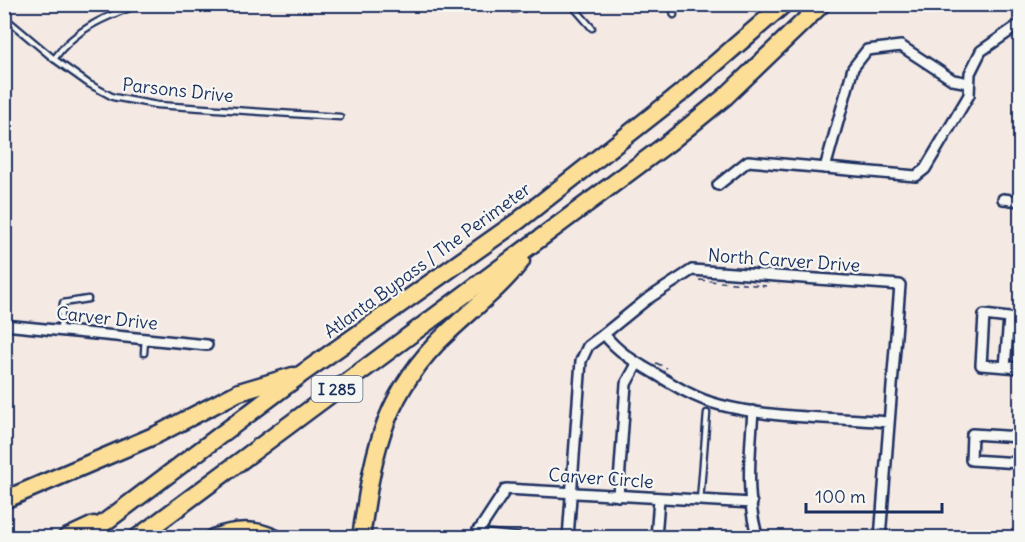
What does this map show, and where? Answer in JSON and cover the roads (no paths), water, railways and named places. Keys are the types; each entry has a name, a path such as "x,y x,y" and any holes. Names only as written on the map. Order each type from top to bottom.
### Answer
{"highway":[{"name":"Atlanta Bypass / The Perimeter","path":"84,537 300,375 518,221 686,89 784,4"},
{"name":"I 285","path":"137,537 537,242 726,96 822,4"},
{"path":"361,537 372,464 382,432 397,397 426,355 488,298 537,242"},
{"path":"4,500 156,435 239,392 300,375"},
{"path":"66,537 111,517"},
{"path":"213,537 235,531 259,532 274,537"}],"street":[{"path":"718,185 748,161 916,176 925,169 969,95 970,73 981,51 1020,24"},
{"path":"825,168 854,68 867,51 902,46 953,80 969,83"},
{"path":"1003,199 1020,201"},
{"name":"North Carver Drive","path":"604,334 646,300 692,270 900,285 889,422"},
{"path":"1005,367 1009,318 984,315 981,365 1005,367 1020,368"},
{"name":"Carver Drive","path":"4,325 207,345"},
{"path":"568,537 581,361 588,346 604,334 614,347 637,364 696,397 719,405 753,411 889,422 880,537"},
{"path":"618,496 624,398 629,376 637,364"},
{"path":"753,411 750,461 752,503 758,537"},
{"path":"1020,438 972,434 970,460 1020,463"},
{"name":"Carver Circle","path":"476,534 506,489 752,503"},
{"path":"656,537 658,499"},
{"path":"476,534 517,537"}],"lane":[{"path":"54,59 62,48 89,25 141,4"},
{"path":"571,4 592,28"},
{"path":"671,4 674,15"},
{"name":"Parsons Drive","path":"4,17 54,59 89,84 113,97 132,102 340,117"},
{"path":"60,329 63,303 88,299"},
{"path":"144,353 146,339"},
{"path":"700,501 707,413"}]}
